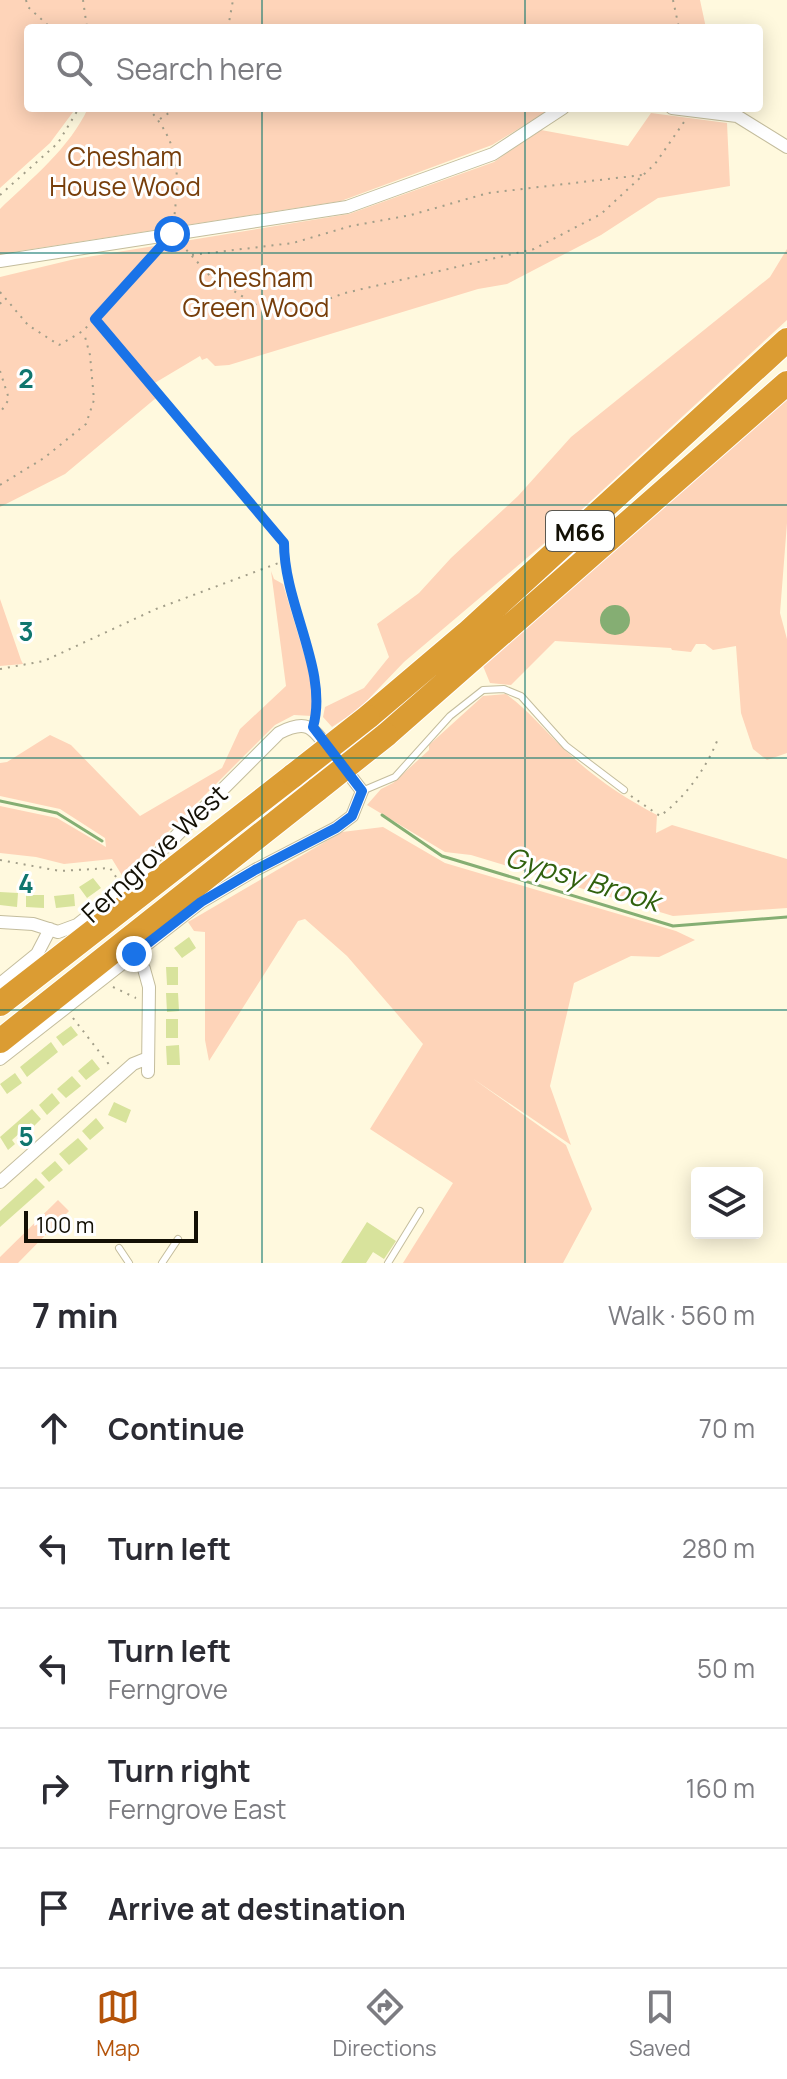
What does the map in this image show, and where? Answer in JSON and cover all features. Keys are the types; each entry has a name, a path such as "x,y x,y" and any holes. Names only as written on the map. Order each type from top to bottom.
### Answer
{"highway":[{"name":"M66","path":"0,1004 368,717 467,633 787,340"},
{"name":"M66","path":"0,1041 386,735 787,383"}],"street":[{"path":"0,261 347,207 493,154 557,112"},
{"path":"707,112 737,116 787,147"},
{"name":"Ferngrove West","path":"0,984 37,954 50,929 58,932 68,930 124,888 279,733 302,725 313,727"},
{"path":"0,1059 201,902 352,816 362,791 313,727"},
{"path":"0,922 33,924 50,929"},
{"path":"134,954 147,977 148,1072"},
{"path":"0,1182 133,1064 148,1058"}],"lane":[{"path":"362,791 395,777 450,716 483,690 504,689 521,696 566,746 624,790"},
{"path":"388,1263 420,1211"},
{"path":"162,1263 178,1239"},
{"path":"119,1248 129,1263"}],"path":[{"path":"26,0 28,7 47,24"},
{"path":"83,0 86,24"},
{"path":"229,24 233,0"},
{"path":"673,0 678,24"},
{"path":"0,195 58,143 77,112"},
{"path":"0,292 28,325 59,345 83,331 172,234 178,185 175,151 152,112"},
{"path":"159,120 170,112"},
{"path":"172,234 211,277 263,309 287,314 345,293 534,249 601,214 655,164 691,112"},
{"path":"191,255 293,243 488,193 642,175"},
{"path":"0,304 4,297"},
{"path":"95,319 284,543 288,590 315,679 318,699 313,727"},
{"path":"0,485 44,458 86,424 94,400 90,355 83,331"},
{"path":"0,371 9,399 0,413"},
{"path":"0,669 44,661 156,609 284,561"},
{"path":"624,790 660,816 676,804 709,762 719,736"},
{"path":"0,860 60,871 110,868 124,888"},
{"path":"104,977 109,985 140,1000 149,1000"},
{"path":"65,1008 118,1077"}],"green space":[{"path":"0,0 700,0 705,24 24,24 24,112 73,112 50,143 0,188"},
{"name":"Chesham House Wood","path":"86,112 546,112 492,145 341,201 0,254 0,209 60,150"},
{"name":"Chesham Green Wood","path":"651,113 727,123 730,186 658,198 601,235 507,284 478,289 229,365 215,366 200,356 148,387 156,398 65,474 0,507 0,277 75,259 349,214 494,162 541,130 628,146"},
{"path":"787,249 787,320 554,535 404,662 359,709 332,727 323,717 325,707 364,688 389,657 377,624 419,593 451,558 518,496 571,437 770,277"},
{"path":"787,393 787,523 780,613 787,639 787,753 767,760 753,749 741,713 736,646 713,650 705,644 696,644 691,652 555,641 511,685 490,683 483,666"},
{"path":"271,571 274,579 283,584 313,684 312,716 294,715 275,725 123,877 112,859 64,864 0,853 0,806 57,818 106,847 105,838 60,809 0,796 0,763 7,762 50,735 71,745 140,816 222,768 240,729 286,686"},
{"path":"0,599 21,660 23,664 0,666"},
{"path":"506,694 586,769 657,815 656,833 672,825 787,859 787,908 673,916 471,855 445,852 367,805 483,696"},
{"path":"383,827 445,863 676,931 695,940 659,957 631,956 574,983 550,1086 571,1145 472,1078 566,1145 592,1209 563,1263 403,1263 453,1183 370,1129 423,1044 347,956 305,919 298,921 209,1061 205,1040 205,932 194,931 188,922 342,832"},
{"path":"58,1200 69,1211 18,1263 0,1263 0,1257"}],"shaded area":[{"path":"615,605 626,609 630,620 626,631 615,635 604,631 600,620 604,609"}],"building":[{"path":"93,878 101,888 87,898 79,887"},
{"path":"0,892 18,893 17,907 0,905"},
{"path":"74,894 75,906 56,908 54,896"},
{"path":"26,895 44,895 44,908 26,907"},
{"path":"189,937 196,948 182,958 174,948"},
{"path":"166,967 178,967 178,985 167,985"},
{"path":"166,993 178,993 179,1011 167,1012"},
{"path":"166,1019 178,1019 178,1038 166,1038"},
{"path":"71,1026 78,1035 63,1046 56,1037"},
{"path":"51,1042 58,1052 27,1077 20,1067"},
{"path":"179,1045 180,1065 167,1065 166,1046"},
{"path":"92,1059 100,1069 86,1080 78,1071"},
{"path":"15,1073 22,1083 7,1094 0,1084"},
{"path":"72,1076 81,1086 66,1098 57,1089"},
{"path":"52,1093 60,1103 47,1115 39,1105"},
{"path":"114,1102 131,1110 126,1123 108,1115"},
{"path":"32,1109 41,1119 34,1126 31,1123 12,1140 15,1144 8,1150 0,1137"},
{"path":"96,1118 104,1128 90,1140 82,1131"},
{"path":"78,1138 88,1149 69,1165 59,1154"},
{"path":"55,1161 63,1170 49,1182 41,1173"},
{"path":"36,1178 45,1187 0,1227 0,1211"},
{"path":"367,1222 396,1241 384,1259 373,1252 366,1263 341,1263"}],"waterway":[{"name":"Gypsy Brook","path":"0,801 57,813 102,841"},
{"name":"Gypsy Brook","path":"382,815 442,856 673,926 787,917"}],"route":[{"path":"134,954 201,902 336,828 352,816 362,791 313,727 318,699 315,679 288,590 284,543 95,319 172,234"}]}
